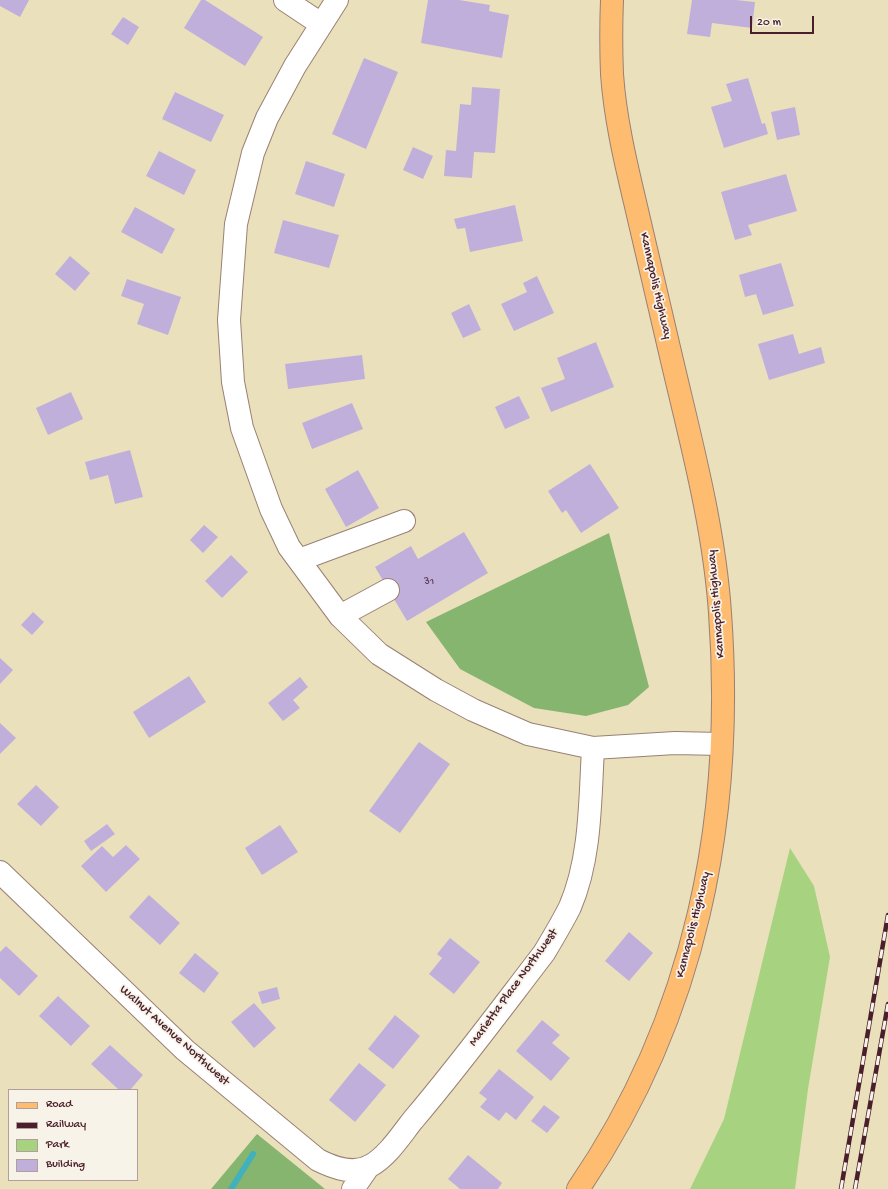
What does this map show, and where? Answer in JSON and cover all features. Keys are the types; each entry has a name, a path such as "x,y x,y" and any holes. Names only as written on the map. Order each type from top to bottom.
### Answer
{"main road":[{"name":"Kannapolis Highway","path":"578,1189 613,1132 642,1076 667,1019 687,960 706,884 715,825 721,744 723,679 720,610 711,541 699,478 622,141 612,75 612,0"}],"street":[{"path":"285,0 321,24"},
{"path":"337,0 295,66 267,118 253,153 236,224 229,320 233,382 242,428 271,508 289,547 340,616 380,654 442,694 528,734 593,748 675,743 721,744"},
{"path":"299,560 404,521"},
{"path":"340,616 388,590"},
{"name":"Marietta Place Northwest","path":"367,1167 383,1156 433,1096 544,952 558,930 570,907 584,858 593,748"},
{"name":"Walnut Avenue Northwest","path":"0,872 185,1050 318,1160 337,1169 353,1170 367,1167"},
{"path":"353,1189 367,1167"}],"green space":[{"path":"609,533 649,687 628,705 586,716 534,708 460,669 426,622"},
{"path":"790,848 814,886 830,957 808,1089 795,1189 690,1189 724,1119"},
{"path":"257,1134 325,1189 211,1189"}],"building":[{"path":"0,0 29,0 20,17 0,6"},
{"path":"201,0 205,0 263,37 245,66 184,28"},
{"path":"428,0 459,0 490,5 489,11 509,15 502,58 421,43"},
{"path":"692,0 736,0 755,2 752,28 712,23 710,37 687,34"},
{"path":"123,17 139,27 128,45 111,34"},
{"path":"364,58 398,72 366,149 332,134"},
{"path":"748,78 762,124 765,123 768,134 724,148 711,107 732,101 726,84"},
{"path":"472,87 500,89 495,153 474,152 472,178 444,176 446,150 456,151 460,104 471,105"},
{"path":"175,92 224,115 211,142 162,119"},
{"path":"795,107 800,135 777,140 771,112"},
{"path":"413,147 433,156 423,179 403,170"},
{"path":"159,151 196,170 184,195 146,176"},
{"path":"306,161 345,174 334,207 295,194"},
{"path":"786,174 797,211 748,225 752,235 735,240 721,192"},
{"path":"515,205 523,241 470,252 465,228 457,229 454,219"},
{"path":"135,207 175,229 162,254 121,232"},
{"path":"283,220 339,235 329,268 274,253"},
{"path":"70,256 90,273 75,291 55,274"},
{"path":"781,263 794,306 763,315 756,294 745,297 739,275"},
{"path":"537,276 554,313 514,331 501,304 527,292 523,283"},
{"path":"127,279 181,297 168,335 137,324 144,304 121,296"},
{"path":"469,304 481,330 463,338 451,313"},
{"path":"793,334 799,354 821,347 825,363 769,380 758,344"},
{"path":"596,342 614,387 551,412 541,388 565,379 557,358"},
{"path":"362,355 365,379 288,389 285,364"},
{"path":"71,392 83,419 48,435 36,408"},
{"path":"519,396 530,418 505,429 495,407"},
{"path":"352,403 363,429 312,449 302,423"},
{"path":"130,450 143,497 115,504 108,475 90,480 85,462"},
{"path":"590,464 619,508 581,533 566,510 562,513 548,491"},
{"path":"358,470 379,508 346,527 325,489"},
{"path":"204,525 218,537 203,553 190,540"},
{"path":"464,532 488,573 407,621 375,567 411,546 418,559"},
{"path":"231,555 248,572 222,598 205,581"},
{"path":"33,612 44,622 32,635 21,625"},
{"path":"0,658 13,670 0,684"},
{"path":"189,676 206,702 149,738 133,712"},
{"path":"300,677 308,687 293,700 300,708 283,721 268,703"},
{"path":"0,723 16,738 0,754"},
{"path":"419,742 450,764 400,833 369,811"},
{"path":"36,785 59,807 41,826 17,804"},
{"path":"107,824 115,834 91,851 84,841"},
{"path":"280,825 298,852 262,875 245,848"},
{"path":"126,845 140,859 106,892 81,866 102,846 113,857"},
{"path":"149,895 180,923 160,945 129,917"},
{"path":"629,932 653,953 629,981 605,961"},
{"path":"450,938 480,962 454,994 429,974 442,958 437,954"},
{"path":"6,946 38,976 19,996 0,978 0,952"},
{"path":"195,953 219,973 204,993 179,973"},
{"path":"277,987 280,999 262,1004 258,992"},
{"path":"58,996 90,1026 71,1046 39,1016"},
{"path":"254,1003 276,1028 254,1048 231,1022"},
{"path":"395,1015 420,1036 393,1069 368,1049"},
{"path":"542,1020 560,1035 552,1043 570,1058 551,1081 516,1051"},
{"path":"110,1045 143,1075 131,1089 118,1089 91,1064"},
{"path":"359,1063 386,1085 355,1122 329,1100"},
{"path":"499,1069 534,1097 516,1120 506,1112 499,1121 480,1107 487,1099 479,1093"},
{"path":"544,1105 560,1117 547,1133 531,1121"},
{"path":"468,1155 502,1183 498,1189 460,1189 448,1179"}],"waterway":[{"path":"231,1189 253,1154"}],"railway":[{"path":"841,1189 888,915"},
{"path":"855,1189 888,1004"}]}
